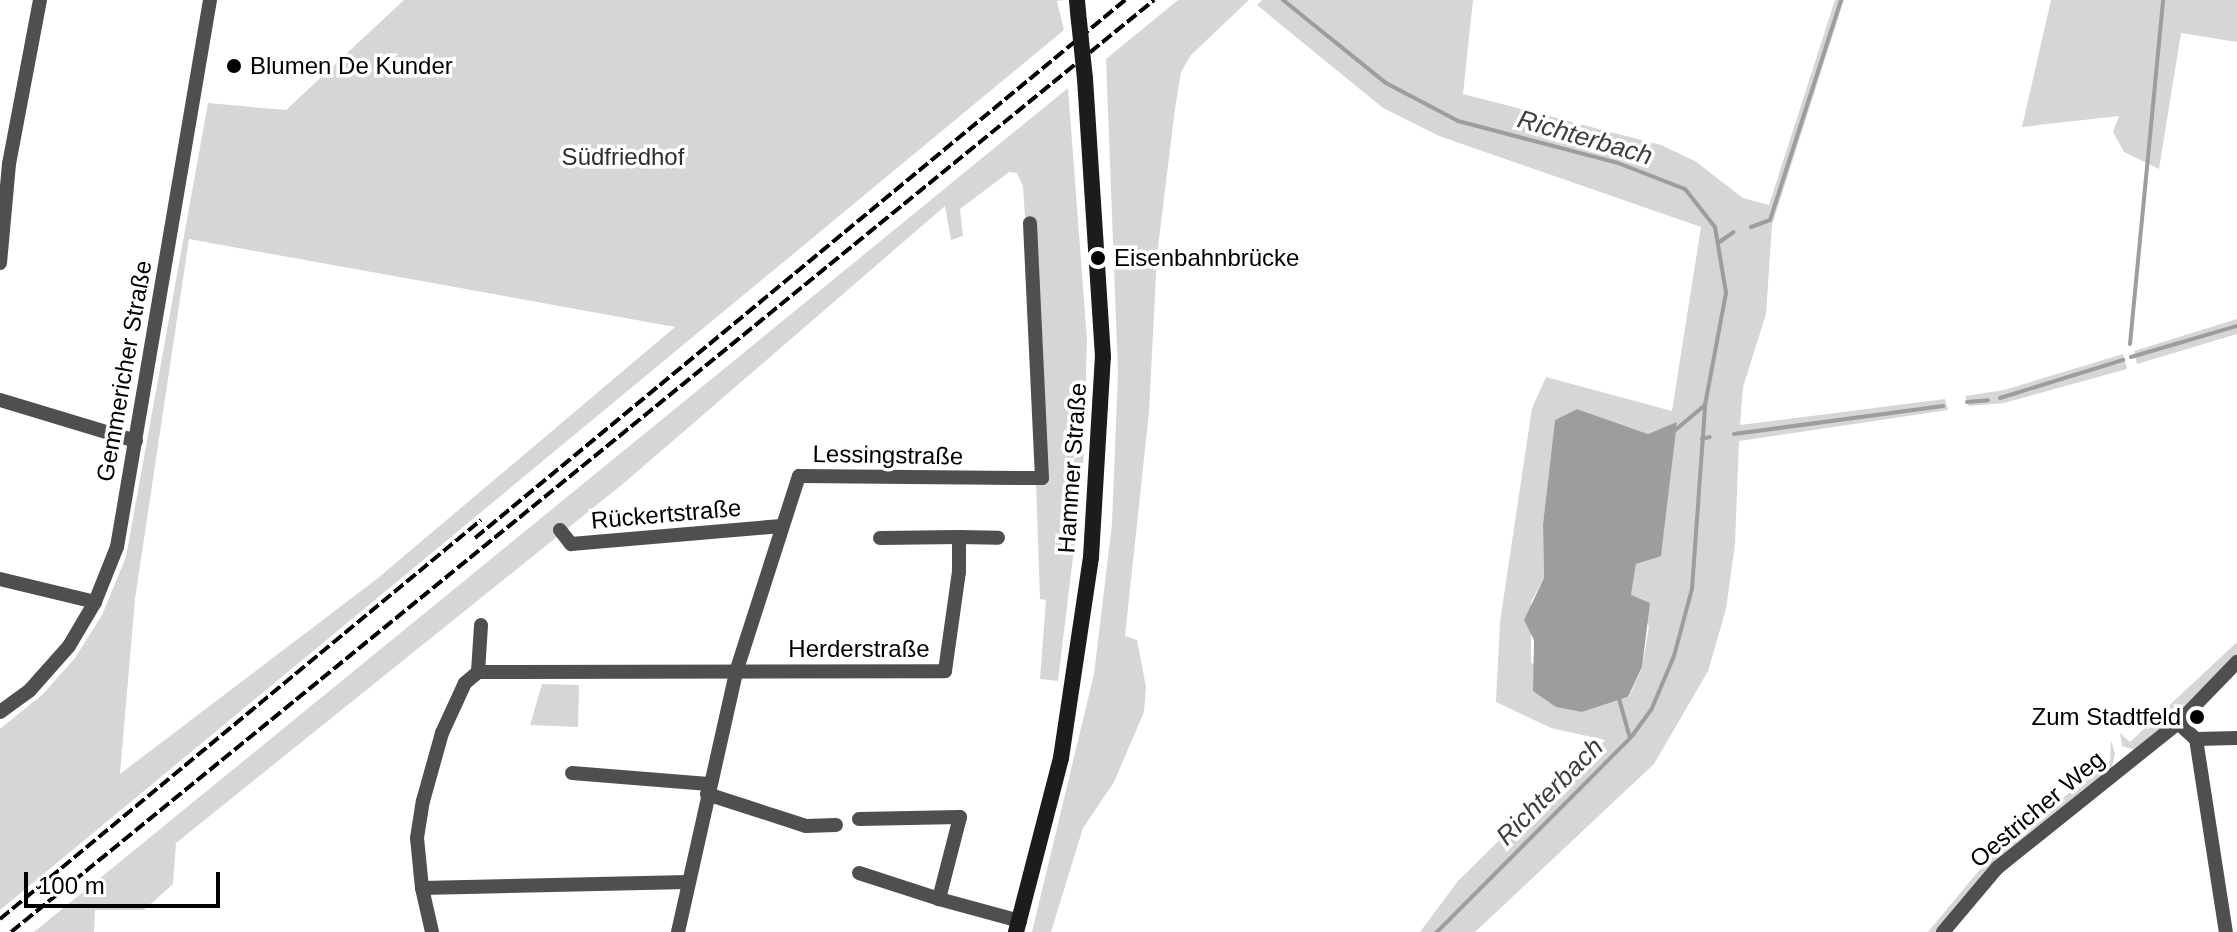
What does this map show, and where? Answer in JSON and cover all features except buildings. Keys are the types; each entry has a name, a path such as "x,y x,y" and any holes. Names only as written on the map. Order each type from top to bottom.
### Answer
{"main road":[{"name":"Hammer Straße","path":"1018,926 1061,758 1091,557 1103,357 1077,0"}],"street":[{"path":"0,263 2,205 40,0"},
{"name":"Gemmericher Straße","path":"0,712 54,665 95,602 117,547 210,0"},
{"name":"Lessingstraße","path":"678,932 736,672 799,476 1042,478 1030,223"},
{"path":"0,400 136,441"},
{"name":"Rückertstraße","path":"560,530 571,544 781,526"},
{"name":"Herderstraße","path":"736,672 945,671 959,572 959,537"},
{"path":"880,538 998,538"},
{"path":"0,579 95,602"},
{"path":"478,672 481,625"},
{"name":"Oestricher Weg","path":"1943,932 1997,868 2178,723 2237,662"},
{"path":"432,932 422,888 417,838 423,801 453,707 465,683 478,672 736,672"},
{"path":"2178,723 2196,739 2226,932"},
{"path":"2196,739 2237,738"},
{"path":"572,773 708,789 806,826 836,825"},
{"path":"859,819 960,817 939,899"},
{"path":"859,873 1018,926"},
{"path":"422,888 688,882"}],"green space":[{"name":"Südfriedhof","path":"404,0 1064,0 1057,1 1064,30 0,910 0,729 43,694 75,658 102,615 126,557 208,103 286,110","holes":["189,239 675,327 378,578 120,774 135,599"]},
{"path":"1178,0 1249,0 1191,55 1181,72 1175,109 1157,255 1149,412 1125,636 1137,640 1146,687 1144,712 1114,782 1083,828 1051,932 1032,932 1094,674 1112,524 1118,372 1106,59"},
{"path":"1262,0 1473,0 1463,94 1661,145 1695,161 1743,198 1769,205 1835,0 1844,0 1772,225 1766,314 1743,387 1740,425 1945,399 1948,410 1739,441 1735,544 1726,609 1708,671 1654,764 1475,932 1420,932 1458,881 1529,811 1571,780 1605,740 1551,728 1496,702 1500,622 1532,408 1546,377 1672,411 1701,227 1439,136 1383,108 1257,5","holes":["1577,409 1648,434 1676,423 1661,555 1636,564 1631,595 1649,626 1642,668 1629,697 1582,712 1531,662 1531,602 1544,578 1543,524 1555,420"]},
{"path":"2051,0 2237,0 2237,42 2181,33 2159,169 2124,152 2113,132 2119,116 2022,127"},
{"path":"1068,88 1087,340 1083,474 1058,681 1040,679 1046,600 1040,599 1029,278 1023,186 1017,173 1009,172 960,209 963,236 951,240 945,206 624,483 176,843 173,884 144,910 95,910 94,932 34,932"},
{"path":"2237,319 2237,334 2137,364 2134,351"},
{"path":"2123,354 2127,369 2004,403 1969,406 1965,396 2004,390"},
{"path":"2237,642 2237,656 2182,711 2135,750 2122,746 2120,733 2130,742"},
{"path":"542,684 579,685 578,727 530,725"},
{"path":"2111,740 2115,754 2111,771 1938,932 1928,932 1995,851 2110,761"}],"shaded area":[{"path":"1577,409 1648,434 1677,422 1661,556 1636,564 1631,595 1650,603 1642,667 1628,697 1582,712 1556,707 1533,691 1534,640 1524,620 1544,578 1543,524 1555,420"}],"waterway":[{"name":"Richterbach","path":"1283,0 1386,83 1458,121 1618,163 1685,189 1715,227 1726,293 1705,405 1672,433"},
{"path":"1751,227 1770,220 1841,0"},
{"path":"2130,344 2163,0"},
{"path":"1718,243 1734,232"},
{"path":"2131,357 2237,326"},
{"path":"2000,398 2123,360"},
{"path":"1967,402 1988,400"},
{"path":"1632,736 1652,708 1674,656 1692,589 1705,406"},
{"path":"1734,434 1943,406"},
{"name":"Richterbach","path":"1702,439 1710,437"},
{"name":"Richterbach","path":"1437,932 1630,738 1618,695"}],"railway":[{"path":"475,538 1125,0"},
{"path":"11,932 1154,0"},
{"path":"0,919 481,520"}],"place":[{"name":"Blumen De Kunder","path":"234,66"},
{"name":"Eisenbahnbrücke","path":"1098,258"},
{"name":"Zum Stadtfeld","path":"2197,717"}]}
